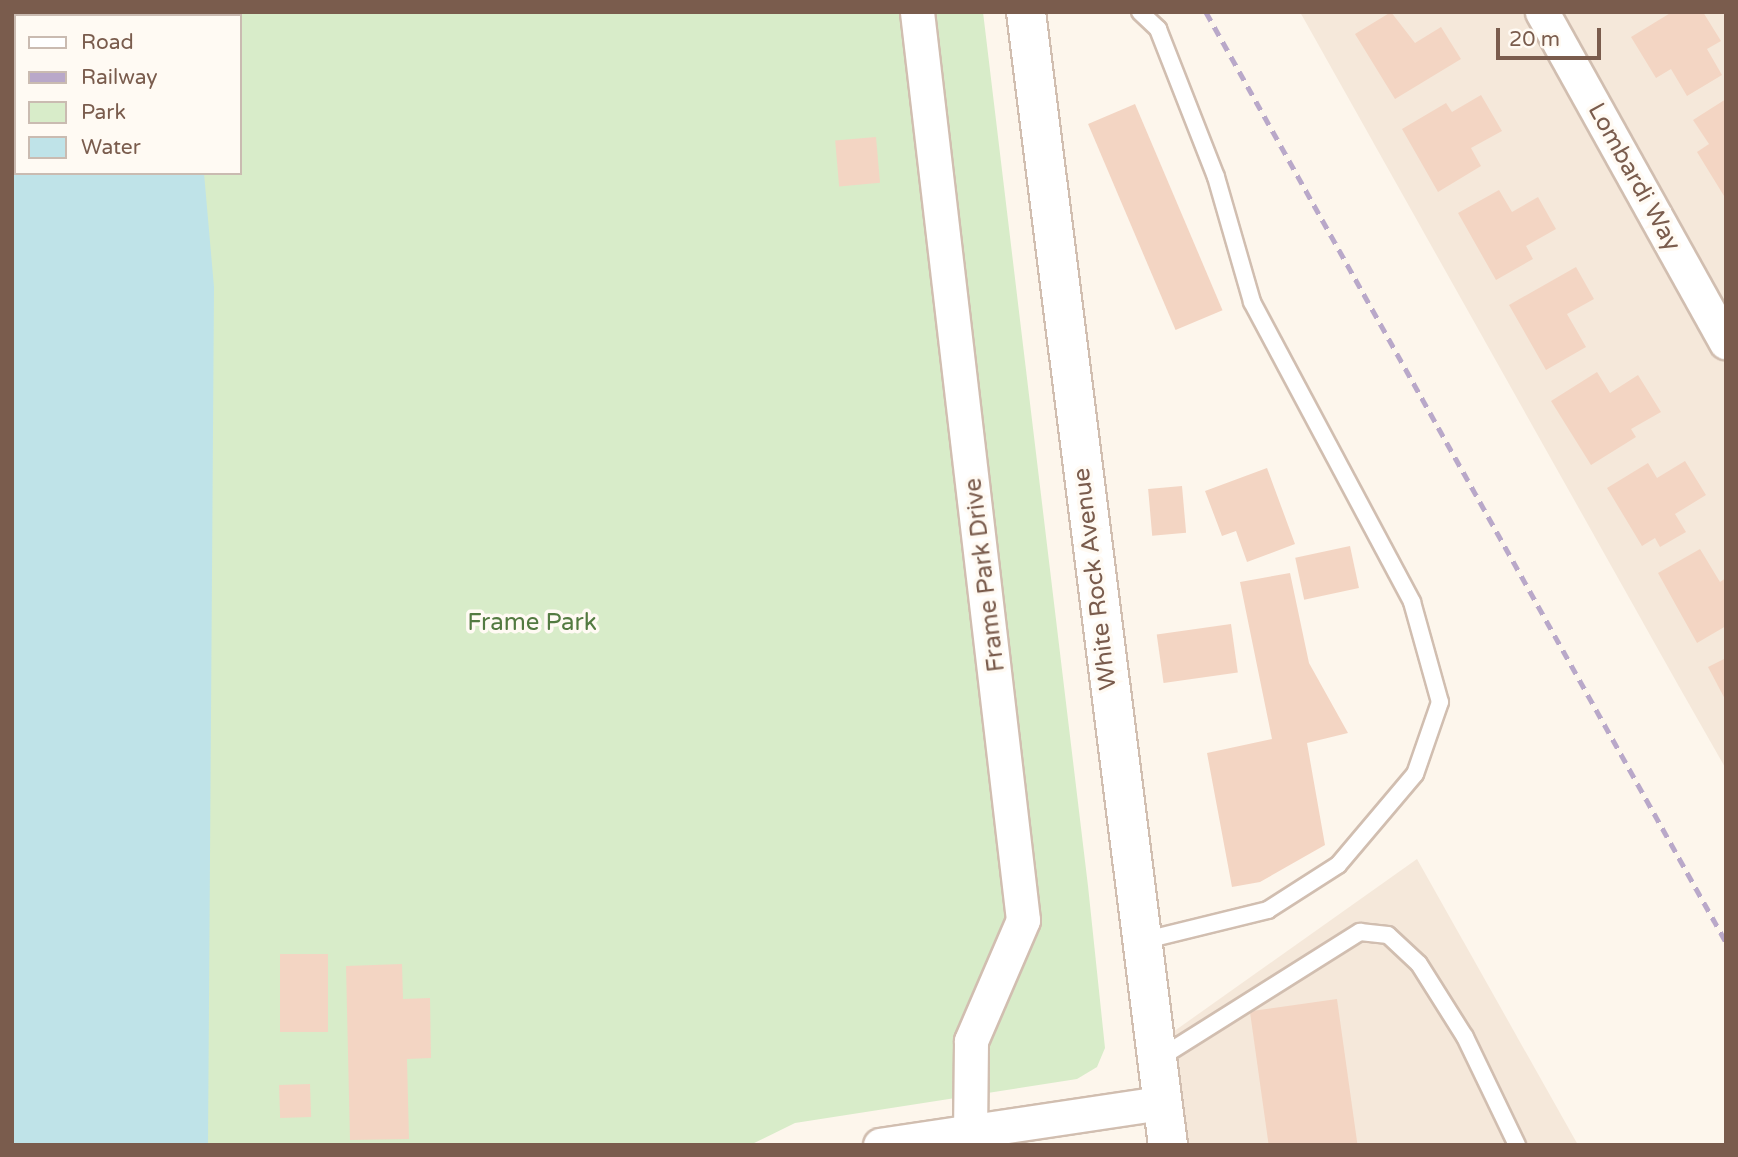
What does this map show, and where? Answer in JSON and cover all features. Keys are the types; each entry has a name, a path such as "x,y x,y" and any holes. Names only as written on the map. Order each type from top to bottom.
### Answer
{"street":[{"name":"Frame Park Drive","path":"917,12 1023,920 971,1041 970,1130"},
{"name":"White Rock Avenue","path":"1026,12 1168,1145"},
{"name":"Lombardi Way","path":"1542,12 1726,342"},
{"path":"880,1145 1162,1103"}],"lane":[{"path":"1140,12 1158,29 1216,177 1252,302 1412,602 1440,702 1415,774 1338,865 1268,910 1141,942"},
{"path":"1156,1060 1360,932 1388,935 1419,964 1465,1037 1517,1145"}],"shaded area":[{"path":"1300,12 1726,12 1726,769 1677,683"},
{"path":"1417,859 1578,1145 1189,1145 1173,1032"}],"green space":[{"name":"Frame Park","path":"12,12 983,12 1105,1048 1097,1067 1077,1079 795,1123 750,1145 12,1145"}],"water":[{"path":"12,12 190,12 14,14 14,175 204,175 214,287 208,1145 12,1145"}],"building":[{"path":"1391,12 1415,43 1441,27 1461,59 1395,99 1355,34"},
{"path":"1672,12 1703,12 1721,41 1707,49 1722,75 1687,96 1671,69 1656,78 1631,37"},
{"path":"1481,95 1502,131 1471,148 1481,166 1438,192 1402,129 1446,103 1452,112"},
{"path":"1726,99 1724,196 1697,152 1709,144 1693,120"},
{"path":"1135,104 1223,310 1176,330 1088,124"},
{"path":"876,137 880,183 839,186 835,141"},
{"path":"1499,190 1512,212 1538,197 1556,229 1526,246 1533,259 1496,280 1458,213"},
{"path":"1576,267 1594,299 1567,314 1586,347 1546,370 1509,305"},
{"path":"1597,372 1610,393 1638,375 1661,412 1631,429 1636,437 1591,465 1551,401"},
{"path":"1685,461 1706,495 1675,514 1686,532 1660,547 1655,538 1642,546 1607,488 1648,463 1657,478"},
{"path":"1267,468 1295,544 1247,562 1236,531 1222,536 1205,491"},
{"path":"1182,486 1186,533 1152,536 1148,489"},
{"path":"1350,546 1359,588 1304,600 1295,558"},
{"path":"1700,549 1720,582 1726,578 1726,626 1697,643 1658,573"},
{"path":"1290,573 1309,663 1348,733 1307,743 1325,845 1260,882 1232,887 1207,753 1272,739 1240,582"},
{"path":"1231,624 1238,673 1164,683 1157,634"},
{"path":"1726,658 1726,701 1708,667"},
{"path":"280,954 328,954 328,1032 280,1032"},
{"path":"402,964 403,999 430,998 431,1058 407,1059 409,1139 350,1140 346,966"},
{"path":"1337,999 1358,1145 1269,1145 1250,1011"},
{"path":"310,1084 311,1117 280,1118 279,1085"}],"railway":[{"path":"1206,12 1726,942"}]}
